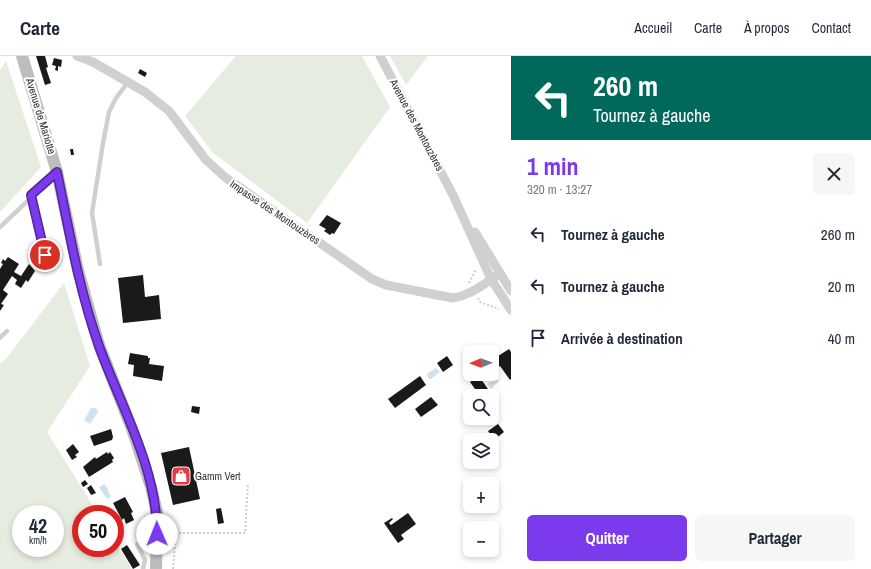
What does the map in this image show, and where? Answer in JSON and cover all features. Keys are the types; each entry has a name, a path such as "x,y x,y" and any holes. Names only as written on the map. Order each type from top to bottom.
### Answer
{"main road":[{"name":"Avenue de Mariotte","path":"22,56 57,172 78,270 99,346 132,429 151,487 157,512 156,569"}],"street":[{"name":"Impasse des Montouzères","path":"77,56 94,62 129,81 168,111 206,160 226,178 372,278 386,285 440,296 462,296 474,292 500,274"},
{"name":"Avenue des Montouzères","path":"380,56 453,195 511,291"},
{"name":"Avenue des Montouzères","path":"453,195 491,279 511,310"}],"lane":[{"path":"100,264 92,213 103,143 109,112 116,98 129,81"},
{"path":"0,227 31,195 57,172"},
{"path":"31,195 45,255"},
{"path":"0,338 7,331"},
{"path":"137,544 145,560 143,569"}],"path":[{"path":"476,264 476,271 469,283 480,302 501,310"},
{"path":"173,569 176,532 245,533 248,483"}],"shaded area":[{"path":"236,56 362,56 390,107 307,223 213,153 185,116"},
{"path":"390,56 428,56 406,85"},
{"path":"6,61 41,167 0,212 0,70"},
{"path":"64,283 90,366 47,432 92,505 72,505 72,557 124,556 132,569 0,569 0,364 6,359"}],"water":[{"path":"436,368 440,372 431,379 428,378 427,374"},
{"path":"492,381 499,381 491,389 487,384"},
{"path":"91,408 96,408 98,412 90,424 84,420"},
{"path":"105,484 111,497 107,499 99,487"}],"building":[{"path":"36,56 45,56 48,67 46,68 51,83 45,85"},
{"path":"54,58 62,60 61,67 58,66 58,71 55,70 56,66 52,65"},
{"path":"140,69 147,73 145,77 138,73"},
{"path":"70,149 73,149 74,155 71,155"},
{"path":"327,215 341,223 334,234 332,233 330,235 324,231 326,229 319,225"},
{"path":"8,257 19,264 14,272 21,276 29,264 35,271 28,282 26,280 21,288 15,284 17,280 12,276 3,290 8,294 1,304 4,305 0,311 0,269 3,264 1,263 3,259 5,261"},
{"path":"49,259 55,265 50,269 45,263"},
{"path":"143,275 145,297 159,295 161,319 123,323 118,278"},
{"path":"509,349 511,352 510,380 500,366 499,367 499,355"},
{"path":"130,353 148,356 148,358 150,358 149,364 164,366 162,381 133,376 134,365 128,364"},
{"path":"447,356 453,365 443,372 437,363"},
{"path":"420,376 426,385 395,408 388,399"},
{"path":"482,381 488,389 475,389 470,382"},
{"path":"431,397 438,405 421,417 415,409"},
{"path":"192,406 200,407 199,414 191,412"},
{"path":"499,425 504,432 499,436 499,433 489,433 488,431"},
{"path":"111,429 113,437 112,440 94,446 90,436"},
{"path":"73,444 79,452 75,455 77,457 72,460 66,450"},
{"name":"Gamm Vert","path":"189,447 200,499 173,505 161,453"},
{"path":"107,452 108,454 110,452 114,458 112,460 113,462 89,477 83,467 95,457 96,459"},
{"path":"85,480 88,484 83,487 81,483"},
{"path":"91,485 96,493 91,495 87,488"},
{"path":"125,497 133,512 131,513 134,520 126,524 124,518 124,505 114,505 113,503"},
{"path":"221,508 224,523 218,524 216,509"},
{"path":"408,513 416,524 401,535 404,539 398,543 384,523 392,518 393,519 389,523 391,525"},
{"path":"127,545 140,565 133,569 124,554 124,547"}],"place":[{"name":"Gamm Vert","path":"181,476"}],"route":[{"path":"45,255 31,195 57,172 78,270 99,346 132,429 149,477 157,512 157,534"}]}
